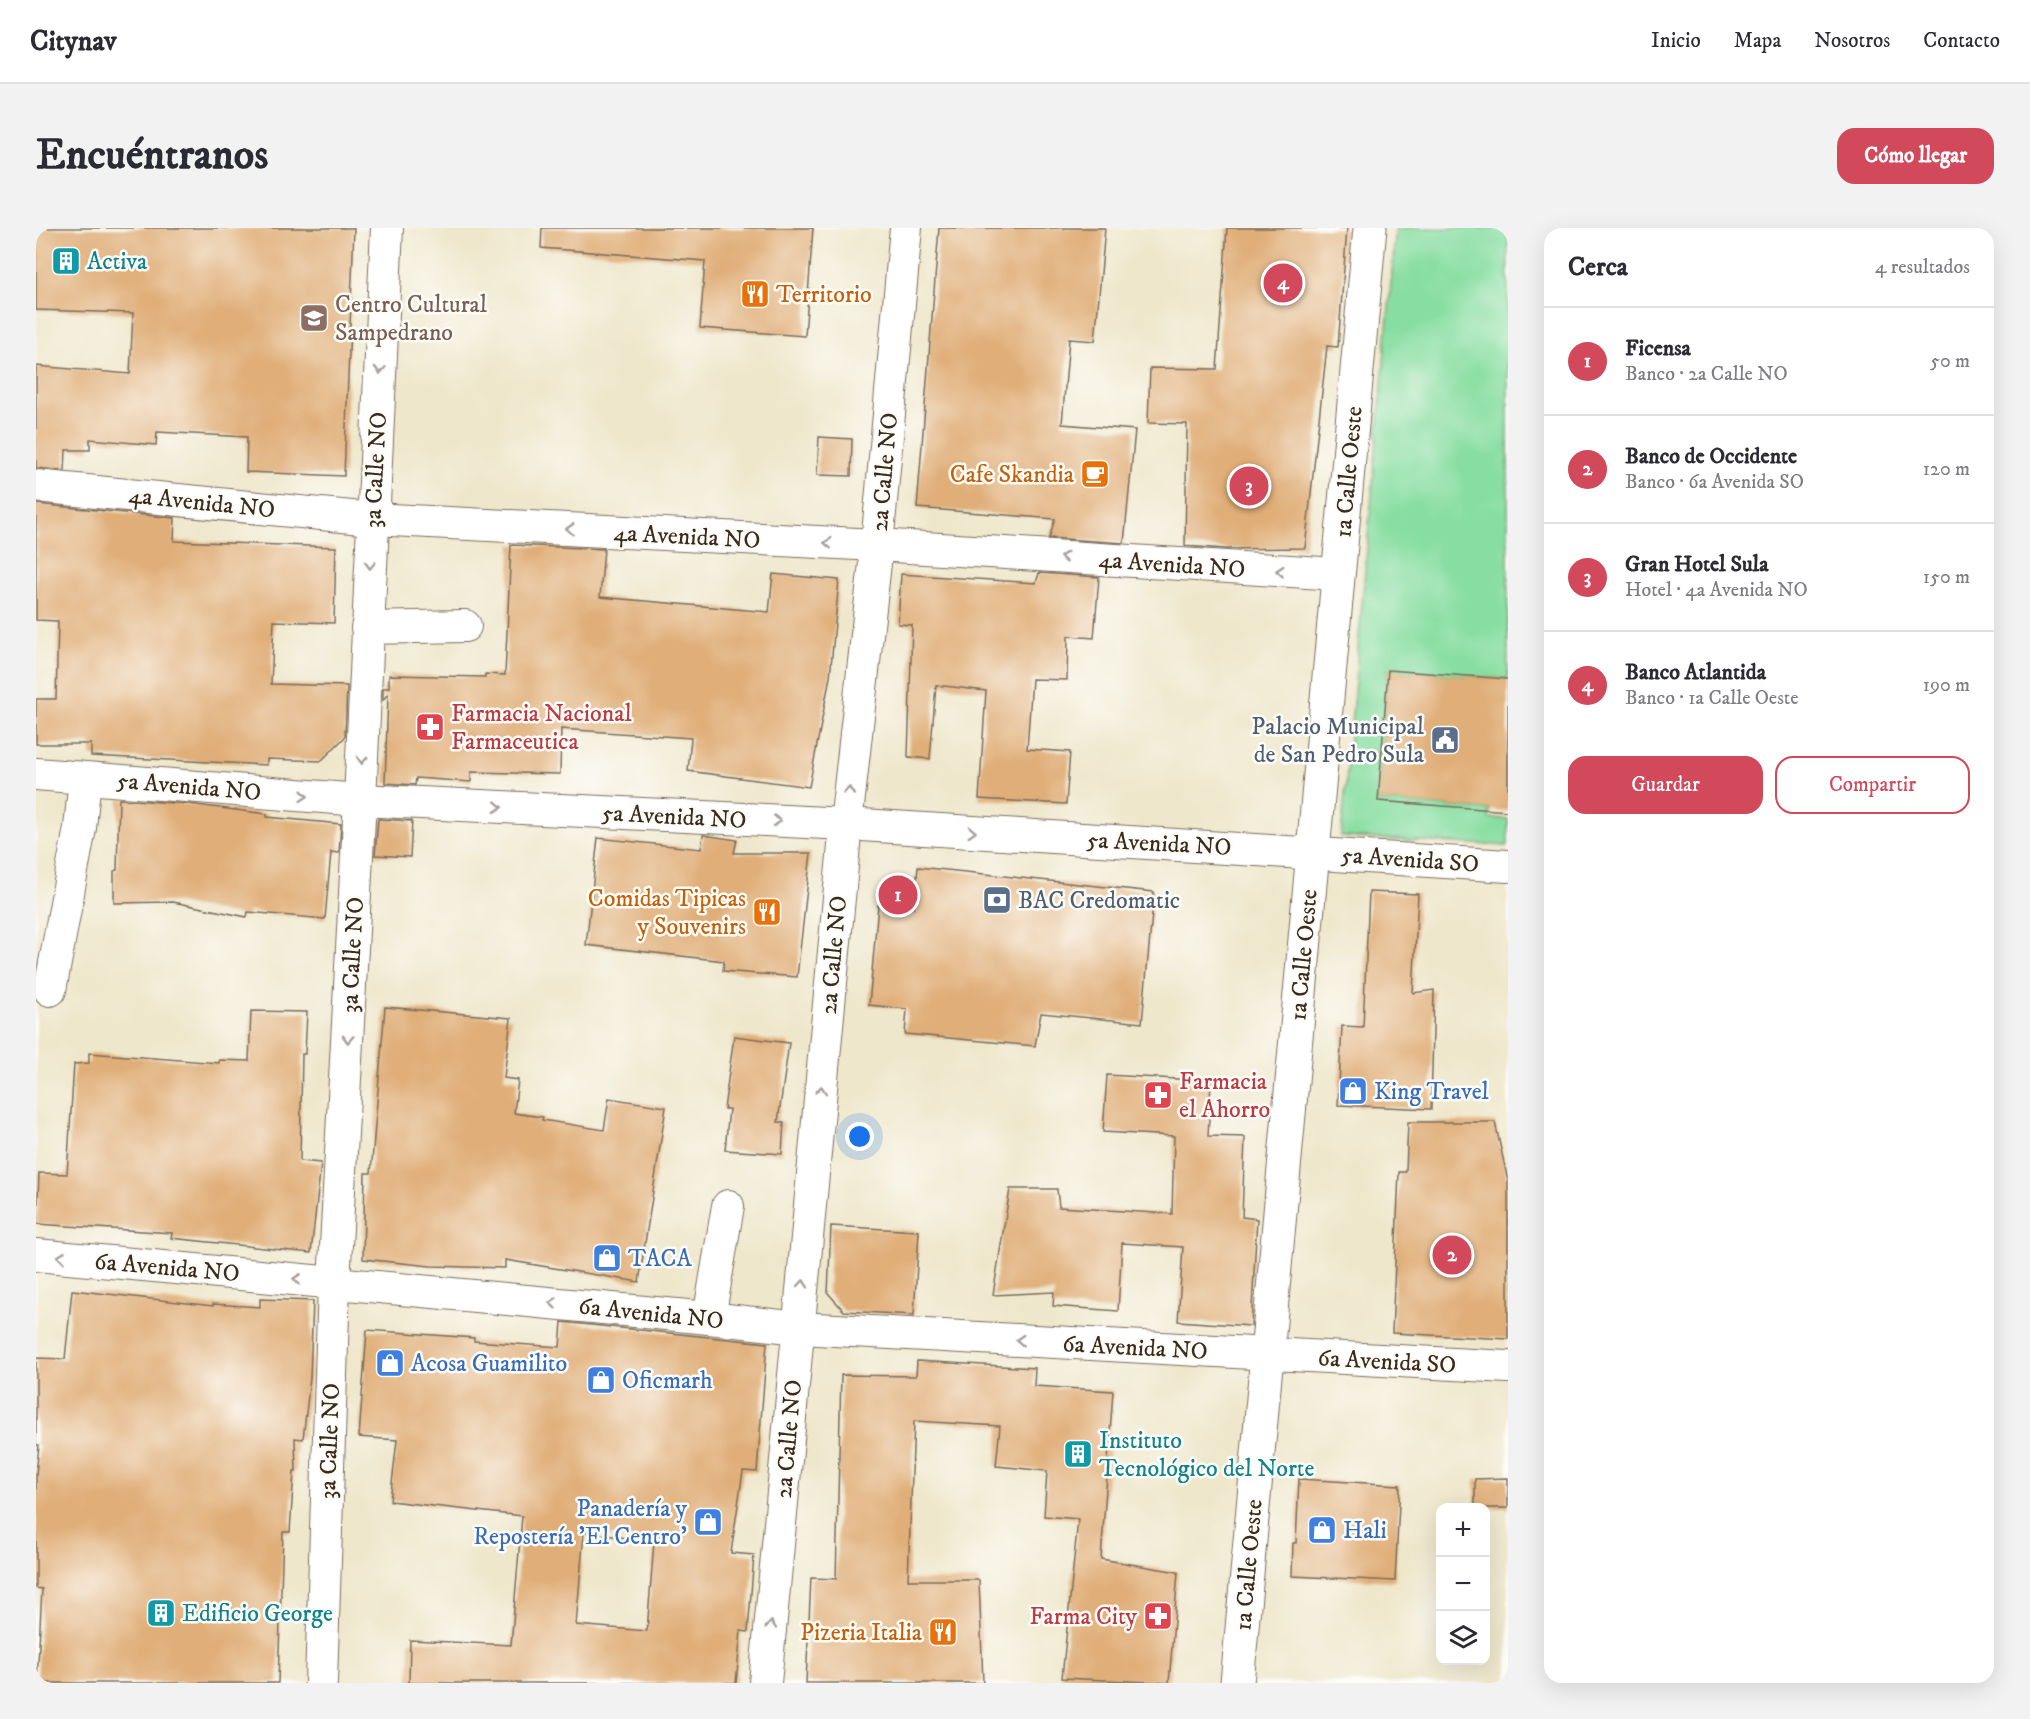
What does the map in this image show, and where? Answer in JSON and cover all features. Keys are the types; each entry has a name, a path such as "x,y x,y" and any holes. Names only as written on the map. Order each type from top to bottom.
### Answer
{"main road":[{"name":"1a Calle Oeste","path":"1237,1683 1370,228"}],"street":[{"name":"3a Calle NO","path":"321,1683 334,1283 387,228"},
{"name":"2a Calle NO","path":"765,1683 846,824 877,546 906,228"},
{"name":"4a Avenida NO","path":"36,486 372,519 1338,574"},
{"path":"368,628 465,626"},
{"name":"5a Avenida NO","path":"36,774 360,800 846,824 1313,852"},
{"path":"50,990 80,828 85,778"},
{"name":"5a Avenida SO","path":"1313,852 1508,866"},
{"path":"709,1318 728,1206"},
{"name":"6a Avenida NO","path":"36,1255 799,1328 1267,1354"},
{"name":"6a Avenida SO","path":"1267,1354 1508,1367"}],"green space":[{"path":"1396,228 1508,228 1508,679 1388,670 1378,801 1490,810 1489,818 1508,819 1508,846 1341,837"}],"building":[{"path":"36,228 354,228 344,476 246,472 247,437 157,432 156,445 90,439 90,450 66,450 65,471 36,468 36,366 130,374 133,313 36,310"},
{"name":"Territorio","path":"542,228 813,228 805,336 700,328 705,261 541,248"},
{"path":"939,228 1105,228 1095,341 1069,339 1062,424 1135,430 1124,543 1049,538 1055,519 917,508"},
{"path":"1227,228 1347,228 1338,347 1327,346 1305,548 1225,549 1185,546 1187,424 1148,423 1150,368 1217,369"},
{"path":"819,437 852,439 851,476 817,475"},
{"path":"36,504 175,518 174,541 336,547 334,623 274,621 271,684 347,686 345,737 321,761 267,759 267,765 91,756 91,744 36,744 36,699 56,699 58,621 36,620"},
{"path":"511,545 604,549 600,597 769,612 773,574 839,580 830,677 809,787 688,771 691,738 561,729 560,774 471,772 471,782 416,778 415,785 385,783 388,694 383,700 383,688 389,688 389,675 485,677 485,674 505,675"},
{"path":"1039,573 1099,577 1094,638 1068,636 1067,680 1032,679 1027,749 1070,752 1066,804 979,799 986,691 936,685 930,759 908,757 912,625 898,624 901,574 1036,583"},
{"name":"Palacio Municipal de San Pedro Sula","path":"1388,670 1508,679 1508,811 1378,801"},
{"path":"119,799 188,804 267,814 267,817 341,824 339,853 331,852 325,919 248,912 247,917 173,902 114,903"},
{"path":"378,819 412,821 410,857 375,855"},
{"path":"703,835 737,840 734,853 811,853 797,977 723,971 724,961 586,945 598,838 701,849"},
{"path":"918,867 1154,892 1142,1023 1041,1013 1035,1046 905,1034 907,1009 869,1005 878,905 914,908"},
{"path":"1369,892 1418,894 1413,993 1434,990 1431,1109 1338,1105 1342,1026 1363,1027"},
{"path":"385,1007 511,1018 504,1078 518,1080 514,1113 604,1130 609,1098 666,1107 639,1282 505,1260 505,1268 431,1266 363,1259 365,1173 371,1173"},
{"path":"251,1011 307,1012 305,1054 302,1054 300,1161 321,1163 311,1253 171,1238 172,1233 37,1224 39,1173 67,1174 74,1064 89,1063 89,1053 219,1063 219,1060 249,1061"},
{"path":"734,1036 789,1043 778,1122 784,1122 782,1154 725,1150 729,1109 724,1109"},
{"path":"1107,1075 1211,1081 1208,1136 1245,1137 1242,1217 1257,1219 1251,1326 1178,1321 1183,1247 1122,1243 1118,1311 1053,1306 1054,1292 993,1295 1010,1189 1057,1189 1059,1207 1172,1214 1174,1136 1103,1132"},
{"path":"1408,1122 1495,1122 1508,1181 1508,1339 1392,1333 1399,1172 1406,1172"},
{"path":"831,1226 919,1231 914,1315 844,1311 828,1293"},
{"path":"72,1290 213,1306 213,1304 260,1307 260,1299 313,1301 310,1378 303,1439 295,1438 296,1471 294,1471 290,1532 283,1532 278,1683 37,1683 42,1589 36,1588 36,1474 39,1445 36,1445 36,1358 65,1359"},
{"path":"562,1322 767,1343 757,1472 743,1471 731,1553 754,1555 748,1632 741,1631 736,1683 409,1683 410,1640 511,1645 522,1516 390,1501 397,1440 359,1437 367,1330 560,1347","holes":["584,1532 654,1542 647,1631 576,1625"]},
{"path":"917,1361 1035,1368 1034,1386 1113,1391 1101,1559 1178,1572 1169,1683 1062,1678 1078,1519 1044,1516 1047,1471 996,1466 1000,1426 914,1421 908,1580 979,1580 983,1683 806,1683 811,1578 836,1579 841,1375 916,1376"},
{"path":"1508,1478 1508,1508 1490,1508 1490,1503 1475,1503 1475,1479"},
{"path":"1299,1479 1400,1485 1395,1581 1292,1576"}],"place":[{"name":"Activa","path":"66,261"},
{"name":"Banco Atlantida","path":"1283,283"},
{"name":"Territorio","path":"755,294"},
{"name":"Centro Cultural Sampedrano","path":"314,318"},
{"name":"Cafe Skandia","path":"1095,474"},
{"name":"Gran Hotel Sula","path":"1249,486"},
{"name":"Farmacia Nacional Farmaceutica","path":"430,727"},
{"name":"Palacio Municipal de San Pedro Sula","path":"1445,740"},
{"name":"Ficensa","path":"898,895"},
{"name":"BAC Credomatic","path":"997,900"},
{"name":"Comidas Tipicas y Souvenirs","path":"767,912"},
{"name":"King Travel","path":"1353,1091"},
{"name":"Farmacia el Ahorro","path":"1158,1095"},
{"name":"Banco de Occidente","path":"1452,1255"},
{"name":"TACA","path":"607,1258"},
{"name":"Acosa Guamilito","path":"390,1363"},
{"name":"Oficmarh","path":"601,1380"},
{"name":"Instituto Tecnológico del Norte","path":"1078,1454"},
{"name":"Panadería y Repostería 'El Centro'","path":"708,1522"},
{"name":"Hali","path":"1322,1530"},
{"name":"Edificio George","path":"161,1613"},
{"name":"Farma City","path":"1158,1616"},
{"name":"Pizeria Italia","path":"943,1632"}]}
